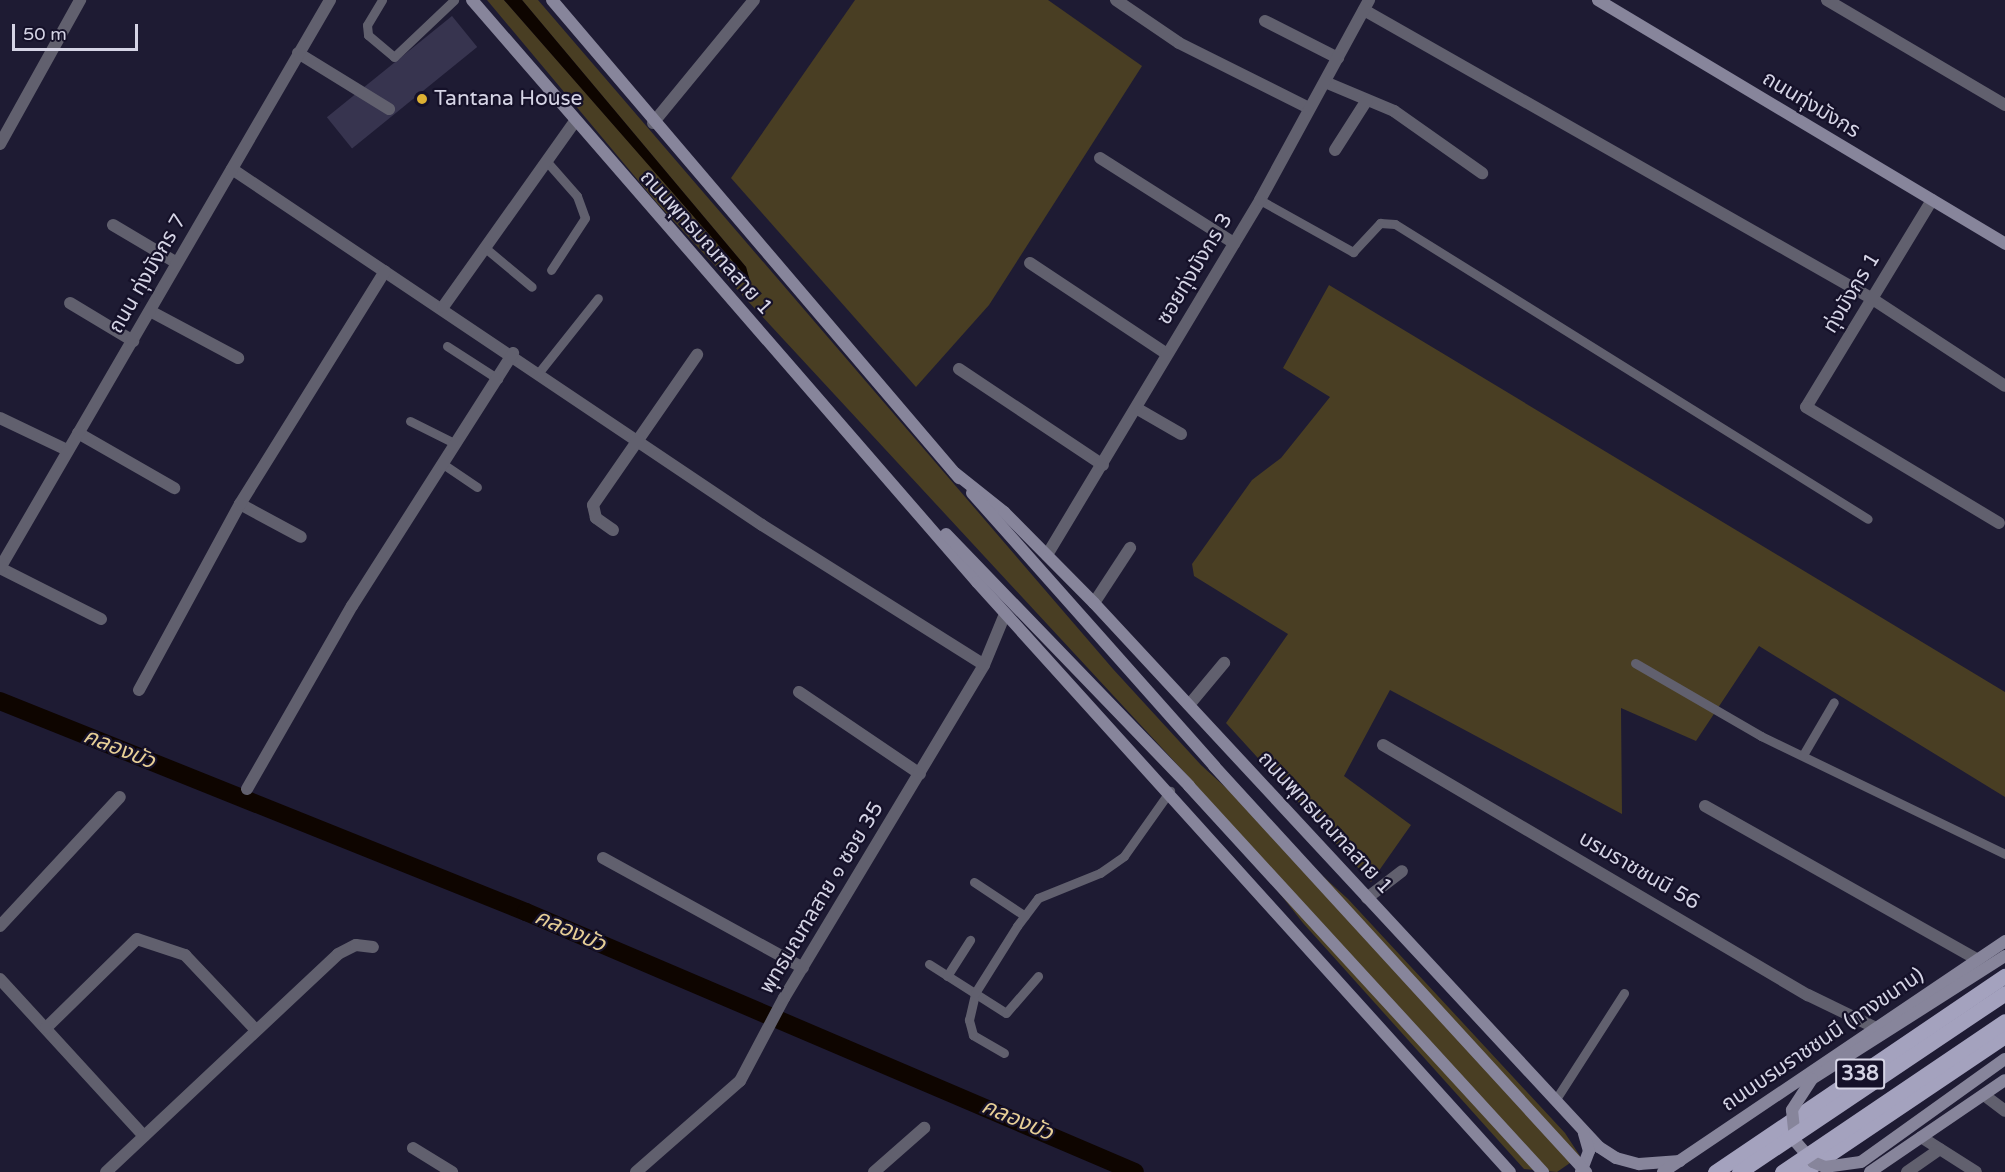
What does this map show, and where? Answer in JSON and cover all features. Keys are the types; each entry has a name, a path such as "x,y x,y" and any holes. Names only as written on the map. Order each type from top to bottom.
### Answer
{"main road":[{"name":"ถนนพุทธมณฑลสาย 1","path":"472,0 574,123 916,507 1005,614 1170,791 1511,1170"},
{"name":"ถนนพุทธมณฑลสาย 1","path":"552,0 653,123 955,473 1214,766 1583,1172"},
{"name":"ถนนทุ่งมังกร","path":"1598,0 2005,244"},
{"name":"ถนนพุทธมณฑลสาย 1","path":"955,473 1047,555 1094,603 1568,1113 1616,1158 1639,1164 1680,1161"},
{"name":"ถนนพุทธมณฑลสาย 1","path":"916,507 1000,586 1189,786 1543,1172"},
{"name":"ถนนบรมราชชนนี (ทางขนาน)","path":"1663,1172 2005,941"},
{"path":"2005,956 1812,1079 1792,1110 1795,1141 1813,1162 1825,1167 1861,1162 2005,1059"},
{"name":"338","path":"1715,1172 2005,976"},
{"name":"338","path":"1739,1172 2005,993"},
{"name":"338","path":"1782,1172 2005,1021"},
{"name":"338","path":"1803,1172 2005,1036"},
{"path":"1869,1172 2005,1080"},
{"path":"1568,1113 1589,1151 1583,1172"}],"street":[{"path":"0,144 80,0"},
{"name":"ถนน ทุ่งมังกร 7","path":"0,568 330,0"},
{"path":"653,123 754,0"},
{"path":"1116,0 1179,43 1309,108"},
{"path":"1827,0 2005,105"},
{"path":"1367,5 1871,298 2005,386"},
{"name":"ซอยทุ่งมังกร 3","path":"1047,555 1260,200 1367,5"},
{"path":"1265,21 1338,58"},
{"path":"298,53 389,109"},
{"path":"1325,82 1413,122 1482,173"},
{"path":"1335,150 1367,100"},
{"path":"443,307 484,247 548,163 574,123"},
{"path":"1100,158 1234,243"},
{"path":"232,169 540,371 853,585 984,664"},
{"name":"ทุ่งมังกร 1","path":"1932,200 1806,407 1999,523"},
{"path":"113,225 177,263"},
{"path":"1030,263 1167,354"},
{"path":"139,690 240,504 385,271"},
{"path":"70,303 133,341"},
{"path":"150,311 238,358"},
{"path":"247,789 341,625 513,353"},
{"path":"613,530 596,518 593,505 636,438 697,355"},
{"path":"959,369 1103,465"},
{"path":"1136,408 1182,434"},
{"path":"0,417 68,450"},
{"path":"78,433 174,489"},
{"path":"240,504 302,537"},
{"path":"1094,603 1130,548"},
{"path":"0,568 101,619"},
{"name":"พุทธมณฑลสาย ๑ ซอย 35","path":"636,1172 728,1096 984,664 1005,614"},
{"path":"1189,705 1224,663"},
{"path":"799,692 920,774"},
{"name":"บรมราชชนนี 56","path":"1383,745 1808,995 1876,1028"},
{"path":"0,926 120,797"},
{"path":"1705,806 1977,959"},
{"path":"603,858 803,968"},
{"path":"1367,898 1402,871"},
{"path":"46,1028 137,939 185,955 256,1030"},
{"path":"106,1172 338,954 356,945 373,947"},
{"path":"0,979 144,1136"},
{"path":"1983,1095 2005,1111"},
{"path":"874,1172 924,1128"},
{"path":"1921,1137 1976,1172"},
{"path":"412,1148 452,1172"},
{"path":"1907,1172 1940,1149"}],"lane":[{"path":"382,0 367,25 368,35 394,57 454,0"},
{"path":"548,163 577,196 585,218 551,270"},
{"path":"1260,200 1353,252 1380,223 1395,224 1868,519"},
{"path":"484,247 531,287"},
{"path":"540,371 598,298"},
{"path":"447,345 498,379"},
{"path":"410,421 456,444"},
{"path":"444,464 477,487"},
{"path":"1635,663 1803,755 2005,855"},
{"path":"1803,755 1834,702"},
{"path":"1004,1053 973,1035 969,1020 975,993 1038,898 1100,873 1124,856 1170,791"},
{"path":"974,882 1024,916"},
{"path":"947,976 970,940"},
{"path":"929,964 1006,1013 1038,976"},
{"path":"1556,1099 1624,993"}],"shaded area":[{"path":"487,0 504,0 749,279 746,267 522,0 538,0 1113,669 1201,765 1348,899 1565,1133 1580,1156 1557,1172 1524,1169 1303,923 1186,774 657,203"},
{"path":"504,0 522,0 746,267 750,281"},
{"path":"855,0 1048,0 1142,66 989,305 916,387 731,178"},
{"path":"1329,285 2005,692 2005,797 1759,646 1696,741 1621,708 1622,814 1390,690 1344,776 1411,825 1371,882 1226,723 1288,634 1194,576 1192,564 1252,480 1281,458 1330,397 1283,368"}],"building":[{"path":"452,16 477,47 352,148 327,117"}],"waterway":[{"name":"คลองบัว","path":"0,701 526,912 1135,1172"}],"place":[{"name":"Tantana House","path":"422,99"}]}
